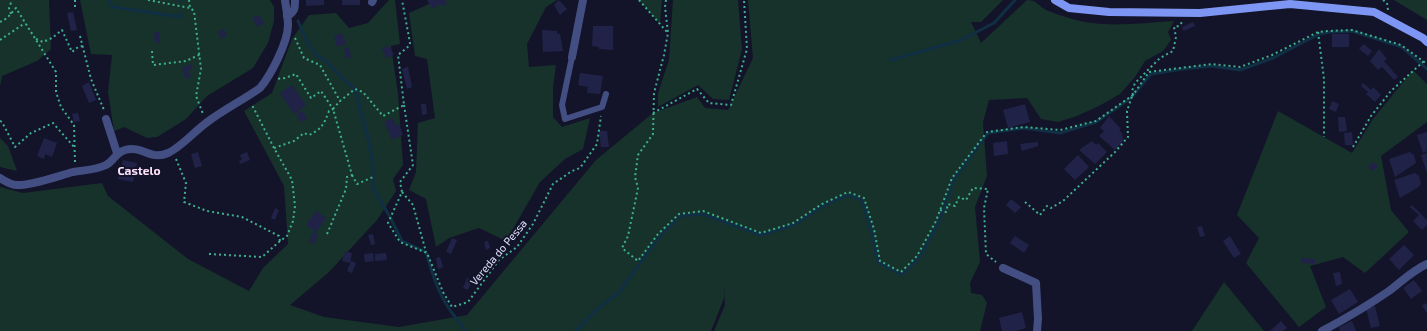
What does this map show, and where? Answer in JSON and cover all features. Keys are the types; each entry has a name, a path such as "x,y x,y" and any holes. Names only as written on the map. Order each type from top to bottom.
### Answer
{"main road":[{"path":"1055,0 1069,8 1109,12 1200,13 1290,4 1374,12 1423,38 1427,42"}],"street":[{"path":"0,178 12,184 23,185 100,167 108,164 117,153 126,150 136,148 153,156 160,156 172,151 207,122 260,88 266,80 278,57 287,32 285,0"},
{"path":"287,16 293,13 295,8 295,0"},
{"path":"572,57 583,0"},
{"path":"106,119 117,153"},
{"path":"1322,331 1352,315 1390,290 1420,266 1427,264"},
{"path":"1003,268 1036,283 1038,319 1037,331"}],"lane":[{"path":"572,57 562,105 565,119 602,107 606,94"}],"path":[{"path":"11,14 9,8 12,0"},
{"path":"75,0 75,7"},
{"path":"148,0 190,8 194,11 201,69 196,96 204,118 207,122"},
{"path":"189,0 190,8"},
{"path":"402,0 410,43 409,46 398,55 413,165 400,182 402,192 413,205 426,252"},
{"path":"640,0 668,33"},
{"path":"666,0 665,7 668,33 654,93 653,134 638,155 635,177 638,188 628,236 622,248 638,261 658,234 679,214 703,211 761,232 793,223 822,204 848,192 864,198 874,229 880,260 901,272 917,256 936,221 952,178 988,132 1024,127 1060,130 1096,121 1133,95"},
{"path":"653,113 697,89 710,103 731,105 747,50 744,0"},
{"path":"0,22 7,18 16,8 56,72 56,92 61,107 74,125 75,172"},
{"path":"0,40 25,23"},
{"path":"1133,95 1132,91 1134,83 1160,58 1173,52 1176,37 1174,27 1179,26"},
{"path":"35,38 43,42 52,38 62,30 72,52 78,46 83,46"},
{"path":"1024,202 1040,215 1047,206 1051,208 1063,201 1115,152 1128,137 1127,111 1133,95 1149,72 1183,66 1212,64 1240,67 1272,56 1318,32 1329,30 1352,30 1401,45 1427,64"},
{"path":"287,32 294,34 304,58 320,65 340,101"},
{"path":"1318,32 1324,79 1324,137"},
{"path":"80,36 91,78 103,105 106,119"},
{"path":"152,52 153,65 186,61 200,54"},
{"path":"1353,147 1371,116 1391,91 1424,61"},
{"path":"266,80 285,78 296,74 311,98 321,91 333,109 352,176 357,184 373,177"},
{"path":"274,148 294,141 304,133 309,136 318,131 325,121 329,111 355,89 363,92 383,116 404,105"},
{"path":"209,254 262,257 287,236 293,221 295,206 292,180 247,97"},
{"name":"Vereda do Pessa","path":"426,252 443,292 452,307 468,302 499,260 517,247 533,224 553,184 572,171 580,168 597,144 602,107"},
{"path":"0,121 2,122 15,147 31,132 53,123 75,148"},
{"path":"172,151 186,183 184,202 207,210 242,218 279,236 280,241"},
{"path":"327,234 346,189 347,177 352,176"},
{"path":"940,210 946,212 948,204 955,206 959,197 966,200 973,188 988,189 984,208 986,254 1003,268"},
{"path":"402,192 388,223 400,242 426,252"}],"green space":[{"path":"0,0 49,0 51,49 37,61 2,76 0,87"},
{"path":"80,0 270,0 274,7 274,21 268,43 253,68 207,96 186,119 157,137 147,138 124,127 114,131 108,92 112,55 91,54"},
{"path":"389,0 395,0 400,44 391,46 398,94 403,165 393,179 396,191 377,220 329,272 290,305 324,317 399,327 467,315 596,160 653,113 697,97 705,108 728,110 753,58 748,0 1003,0 981,22 971,22 981,43 1027,0 1033,1 1046,10 1069,18 1095,23 1121,24 1174,21 1168,32 1171,40 1163,51 1145,61 1135,77 1120,94 1077,116 1058,122 1041,119 1027,98 989,100 983,122 987,176 975,207 980,262 970,283 971,293 982,295 987,303 980,331 714,331 725,305 724,287 724,298 711,331 0,331 0,187 23,193 102,183 108,196 188,259 249,291 263,268 288,244 284,186 244,111 272,93 292,39 309,15 336,13 349,28 368,23"},
{"path":"438,0 557,0 546,7 527,44 529,67 556,65 553,88 553,117 562,127 590,118 583,149 565,159 540,182 506,241 479,228 449,238 436,247 426,199 409,190 416,172 418,123 435,118 427,59 415,56 409,13"},
{"path":"639,0 662,0 660,24"},
{"path":"673,0 738,0 742,49 729,100 713,99 698,85 658,107 658,93 669,60"},
{"path":"1394,0 1427,0 1427,20"},
{"path":"1413,70 1427,84 1427,122 1381,156 1391,210 1409,232 1365,273 1343,257 1310,266 1326,307 1299,327 1246,263 1259,238 1237,215 1278,111 1352,153 1373,119"},
{"path":"0,138 8,146 17,171 0,167"},
{"path":"1224,282 1264,331 1192,331"}],"building":[{"path":"306,0 324,0 324,5 306,6"},
{"path":"342,0 360,0 360,5 342,5"},
{"path":"427,0 445,0 447,3 443,6 441,4 432,9"},
{"path":"559,0 567,9 560,15 554,5"},
{"path":"73,12 77,30 71,31 67,13"},
{"path":"259,15 264,23 258,27 252,18"},
{"path":"1193,22 1195,26 1184,31 1182,27"},
{"path":"593,26 613,26 613,50 599,49 599,47 592,46"},
{"path":"224,29 227,36 221,39 218,32"},
{"path":"542,30 557,31 557,34 560,34 563,51 543,52"},
{"path":"159,32 160,43 155,43 154,33"},
{"path":"342,33 346,44 337,47 334,36"},
{"path":"1332,34 1349,34 1349,47 1332,47"},
{"path":"1364,44 1372,51 1368,56 1359,49"},
{"path":"389,45 394,55 386,58 382,49"},
{"path":"349,47 351,57 346,58 344,48"},
{"path":"1379,49 1387,59 1384,61 1398,77 1394,80 1382,67 1378,70 1370,61"},
{"path":"191,64 193,68 188,70 191,77 186,79 182,68"},
{"path":"408,67 412,87 407,89 402,69"},
{"path":"580,73 603,76 600,94 587,93 588,87 578,85"},
{"path":"89,82 96,100 89,103 82,86"},
{"path":"1363,83 1371,90 1373,87 1381,95 1375,102 1366,94 1368,92 1361,86"},
{"path":"292,85 306,105 294,114 280,93"},
{"path":"1332,101 1339,104 1336,112 1329,109"},
{"path":"421,104 426,104 427,114 422,115"},
{"path":"1025,104 1030,122 1008,128 1003,110"},
{"path":"303,111 307,119 300,122 296,114"},
{"path":"78,113 80,121 74,122 72,114"},
{"path":"1109,116 1121,129 1119,130 1122,133 1123,141 1115,150 1099,136 1104,131 1100,128"},
{"path":"1338,117 1345,117 1347,131 1339,132"},
{"path":"393,118 396,126 399,124 403,135 392,140 384,122"},
{"path":"599,131 607,131 609,147 601,147"},
{"path":"1352,132 1353,145 1345,145 1344,133"},
{"path":"1427,132 1427,151 1423,153 1417,135"},
{"path":"44,138 57,143 52,157 45,154 44,159 37,156"},
{"path":"1007,141 1008,154 994,156 993,143"},
{"path":"1092,141 1096,145 1098,143 1107,152 1095,164 1079,150"},
{"path":"1038,142 1038,146 1022,151 1020,144"},
{"path":"198,152 202,166 195,168 191,154"},
{"path":"247,152 250,160 240,164 239,161 242,160 240,155"},
{"path":"1410,152 1414,155 1416,163 1395,177 1389,159"},
{"path":"1427,153 1427,173 1421,155"},
{"path":"1078,155 1089,167 1075,180 1064,169"},
{"path":"123,160 137,163 133,182 118,179"},
{"path":"1373,162 1378,167 1372,171 1368,166"},
{"path":"1415,173 1419,176 1421,184 1400,198 1394,180"},
{"path":"1011,199 1021,207 1015,213 1006,205"},
{"path":"1412,205 1427,220 1427,225 1422,230 1413,221 1419,215 1410,207"},
{"path":"275,208 279,210 275,220 271,218"},
{"path":"316,211 326,218 316,232 306,225"},
{"path":"1202,226 1205,236 1200,237 1197,227"},
{"path":"313,232 318,234 314,244 309,242"},
{"path":"373,234 375,244 371,245 368,235"},
{"path":"1015,236 1029,245 1024,253 1010,243"},
{"path":"1230,236 1241,254 1234,258 1223,241"},
{"path":"452,238 457,240 451,254 446,252"},
{"path":"488,241 490,248 486,250 484,242"},
{"path":"1404,245 1414,255 1399,270 1389,259"},
{"path":"345,251 352,253 350,263 342,261"},
{"path":"373,253 374,261 365,262 364,254"},
{"path":"386,253 387,260 375,261 375,254"},
{"path":"440,257 443,267 438,269 436,258"},
{"path":"1302,258 1315,259 1315,264 1301,263"},
{"path":"351,261 356,263 352,273 347,271"},
{"path":"1340,272 1342,284 1336,286 1333,273"},
{"path":"467,278 472,280 468,290 463,288"},
{"path":"1414,280 1422,291 1411,299 1403,288"},
{"path":"1350,289 1358,302 1339,314 1331,300"},
{"path":"1425,303 1427,305 1427,313 1422,306"},
{"path":"1375,306 1380,326 1371,328 1366,309"},
{"path":"1022,312 1026,328 1016,331 1002,331 999,318"},
{"path":"1281,321 1287,328 1283,331 1270,331"},
{"path":"1352,321 1356,331 1340,331 1339,327"}],"waterway":[{"path":"108,0 113,7 181,17 181,13"},
{"path":"891,60 961,40 994,23 1015,0"},
{"path":"298,21 307,42 316,55 326,61 355,89 368,138 373,167 373,188 402,241 426,252 442,297 465,331"},
{"path":"576,331 595,311 619,292 660,236 680,216 702,214 761,235 794,225 823,206 848,195 862,200 871,230 878,262 902,275 919,258 939,222 954,179 988,133 1024,128 1060,133 1096,122 1131,98 1151,74 1212,66 1240,70 1273,58 1319,34 1330,32 1352,31 1402,47 1427,69"}],"district":[{"name":"Castelo","path":"139,170"}]}
